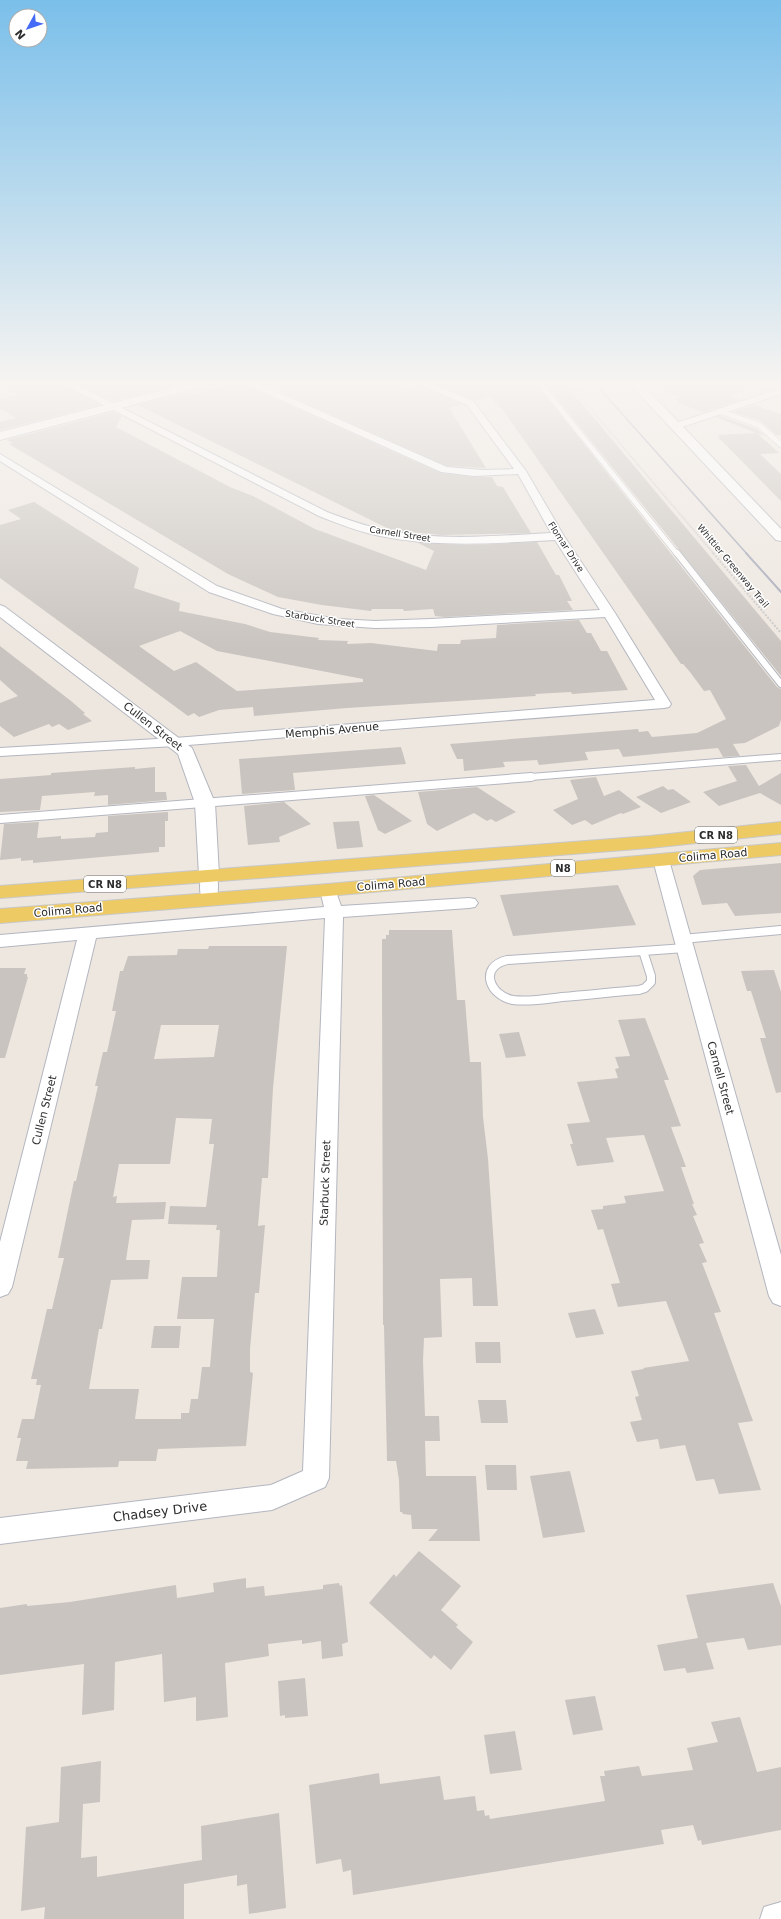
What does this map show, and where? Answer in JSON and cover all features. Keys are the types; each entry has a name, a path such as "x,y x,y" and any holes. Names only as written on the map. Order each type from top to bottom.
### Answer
{"main road":[{"name":"Colima Road","path":"0,892 650,842 781,828"},
{"path":"650,842 661,860"},
{"name":"Colima Road","path":"0,916 209,898 328,890 781,848"},
{"path":"324,868 328,890"}],"street":[{"name":"Starbuck Street","path":"20,470 213,589 247,603 283,613 317,620 397,626 609,613"},
{"name":"Carnell Street","path":"235,470 323,514 388,534 440,540 558,536"},
{"path":"444,470 467,474 492,474 521,471"},
{"path":"717,470 781,537"},
{"name":"Flomar Drive","path":"521,471 558,536 609,613 664,704"},
{"name":"Cullen Street","path":"0,610 175,742 186,752 205,803 209,898"},
{"name":"Memphis Avenue","path":"0,752 175,742 664,704"},
{"name":"Carnell Street","path":"661,860 781,1296"},
{"name":"Starbuck Street","path":"316,1478 334,912 328,890"},
{"path":"0,941 334,912 469,903"},
{"name":"Cullen Street","path":"0,1287 88,933"},
{"name":"Chadsey Drive","path":"0,1530 272,1497 316,1478"},
{"path":"776,1919 781,1918"}],"lane":[{"path":"609,470 781,684"},
{"path":"0,819 781,757"},
{"path":"643,951 651,976 651,982 645,988 639,990 525,1001 511,1000 502,996 496,991 490,978 490,973 494,966 509,960 643,951 684,943 781,930"}],"path":[{"name":"Whittier Greenway Trail","path":"642,470 781,633"}],"building":[{"path":"52,470 197,470 230,487 253,496 315,529 426,570 434,551 418,543 468,545 537,542 556,575 559,575 572,601 567,601 573,610 445,617 435,616 433,609 404,611 403,609 372,609 371,611 322,605 278,597 228,574"},
{"path":"269,470 432,470 440,473 474,477 492,477 497,486 503,487 531,533 441,535 391,530"},
{"path":"545,470 604,470 777,687 781,689 781,720 779,726 745,743 733,744 740,756 723,757 718,748 623,757 619,749 585,752 588,760 539,765 537,760 503,762 505,767 464,771 463,759 457,759 450,744 638,729 639,732 648,731 652,737 697,733 726,719 710,690 704,691 690,672 683,664 681,664"},
{"path":"614,470 637,470 781,641 781,676"},
{"path":"750,470 776,470 781,474 781,501"},
{"path":"34,502 139,568 134,588 180,603 179,611 245,624 270,632 319,638 318,640 348,641 347,644 371,643 437,651 438,644 460,644 461,640 496,638 497,625 579,620 587,633 591,633 601,651 607,651 628,690 572,694 571,692 535,694 536,696 347,708 254,716 253,707 219,710 199,717 194,713 188,716 0,578 0,525 21,519 8,510","holes":["180,631 217,651 363,679 363,682 237,691 196,662 174,671 139,646"]},
{"path":"0,646 71,701 92,721 68,730 59,724 52,727 49,724 14,737 0,726 0,703 18,696 0,680"},
{"path":"401,747 406,764 293,773 295,790 242,794 239,759"},
{"path":"746,765 759,786 781,773 781,805 760,793 719,806 703,792 737,781 728,766"},
{"path":"135,767 135,769 155,767 155,792 166,792 167,800 108,805 108,795 94,796 95,792 42,796 40,810 0,812 0,779 51,775 51,773"},
{"path":"596,777 604,796 619,790 641,807 623,814 621,813 592,825 585,820 572,825 553,810 578,799 570,780"},
{"path":"663,786 668,790 673,789 691,802 661,813 636,797"},
{"path":"477,787 516,812 496,822 491,819 487,821 474,813 437,831 427,824 418,792"},
{"path":"374,795 412,821 385,834 378,830 365,796"},
{"path":"284,802 311,824 279,837 280,842 248,845 244,806"},
{"path":"168,812 168,821 165,821 165,847 159,847 159,852 33,863 33,860 21,861 21,858 0,860 4,824 39,822 37,838 61,836 61,839 95,837 96,833 108,832 108,816"},
{"path":"359,821 363,847 337,849 333,822"},
{"path":"781,863 781,913 735,916 727,903 702,905 693,876 700,870"},
{"path":"618,885 636,925 513,936 500,895"},
{"path":"389,930 452,930 457,1000 465,1000 470,1062 481,1062 483,1117 488,1159 498,1306 473,1306 472,1278 440,1279 442,1337 424,1338 423,1361 425,1416 439,1416 440,1441 425,1441 426,1476 476,1476 480,1541 428,1541 438,1529 412,1529 411,1515 400,1512 399,1480 396,1461 387,1461 383,1325 382,939 386,939 386,935 389,935"},
{"path":"209,946 287,946 273,1088 268,1178 262,1178 258,1226 265,1225 259,1293 255,1293 250,1349 250,1372 253,1373 246,1446 158,1449 156,1461 119,1461 118,1467 26,1469 28,1461 16,1461 21,1438 17,1438 22,1419 34,1419 41,1385 36,1385 37,1379 31,1379 47,1309 52,1309 64,1258 58,1258 74,1181 76,1181 98,1086 95,1086 103,1052 107,1052 116,1011 112,1011 120,971 123,971 128,956 177,955 178,949 208,949","holes":["161,1025 219,1025 214,1057 154,1059","176,1118 212,1119 209,1144 214,1144 206,1207 170,1206 168,1224 217,1225 216,1230 220,1230 217,1277 182,1277 177,1319 214,1319 210,1367 202,1367 198,1399 191,1399 189,1413 181,1413 181,1419 135,1419 139,1389 89,1389 99,1329 102,1329 111,1280 148,1279 150,1260 126,1260 132,1220 164,1219 166,1202 116,1203 117,1196 113,1197 119,1164 170,1164"]},
{"path":"0,968 26,968 24,974 27,974 28,977 5,1058 0,1058"},
{"path":"774,970 781,992 781,1092 776,1093 760,1038 766,1038 751,991 747,991 741,971"},
{"path":"645,1018 669,1080 664,1080 681,1126 671,1127 686,1167 681,1167 694,1204 692,1204 697,1215 693,1216 704,1243 699,1244 707,1262 702,1263 721,1312 714,1313 753,1421 738,1423 761,1490 719,1494 714,1479 696,1481 685,1445 660,1449 658,1439 637,1442 630,1422 642,1420 635,1397 639,1396 631,1371 689,1361 666,1301 618,1307 611,1284 620,1283 603,1229 598,1230 591,1210 603,1209 603,1206 626,1203 624,1196 664,1191 644,1135 606,1138 614,1162 577,1166 570,1144 573,1144 567,1124 590,1122 577,1082 618,1078 615,1069 619,1068 615,1057 630,1056 618,1020"},
{"path":"519,1032 526,1056 506,1058 499,1034"},
{"path":"595,1309 604,1334 576,1338 568,1313"},
{"path":"154,1326 181,1326 179,1348 151,1348"},
{"path":"475,1342 500,1342 501,1363 476,1363"},
{"path":"478,1400 506,1400 508,1423 481,1423"},
{"path":"485,1465 516,1465 517,1490 487,1490"},
{"path":"570,1471 585,1532 543,1538 530,1476"},
{"path":"419,1551 461,1586 441,1610 458,1625 456,1627 473,1642 451,1670 434,1655 431,1659 369,1603 394,1574 396,1577"},
{"path":"246,1578 246,1588 264,1586 265,1596 323,1589 323,1585 339,1583 340,1586 342,1585 348,1642 342,1644 343,1656 322,1659 321,1641 302,1644 302,1640 268,1644 269,1656 225,1663 228,1717 196,1721 196,1697 164,1702 162,1654 115,1662 114,1710 82,1715 84,1664 0,1675 0,1608 27,1604 27,1606 70,1602 176,1585 177,1598 214,1592 213,1583"},
{"path":"773,1583 781,1606 781,1645 748,1650 744,1638 706,1643 714,1669 687,1673 685,1668 664,1671 657,1645 698,1638 686,1595"},
{"path":"305,1678 308,1716 285,1718 285,1715 280,1716 278,1681"},
{"path":"595,1696 603,1730 573,1735 565,1700"},
{"path":"740,1717 757,1772 781,1767 781,1830 702,1845 701,1840 698,1841 693,1825 661,1830 664,1844 353,1895 351,1870 343,1872 341,1859 316,1864 309,1785 379,1773 380,1784 440,1776 444,1800 475,1796 477,1811 484,1810 485,1816 489,1815 490,1819 605,1801 600,1776 605,1776 604,1771 639,1766 642,1776 693,1770 687,1748 718,1742 711,1722"},
{"path":"515,1731 522,1770 490,1774 484,1735"},
{"path":"101,1761 100,1802 83,1804 81,1858 97,1856 97,1877 202,1860 201,1826 279,1813 286,1908 249,1914 247,1884 237,1886 237,1875 184,1884 184,1919 44,1919 45,1907 21,1911 26,1827 59,1822 61,1767"}],"railway":[{"path":"672,470 747,554"},
{"path":"746,553 781,592"}]}
